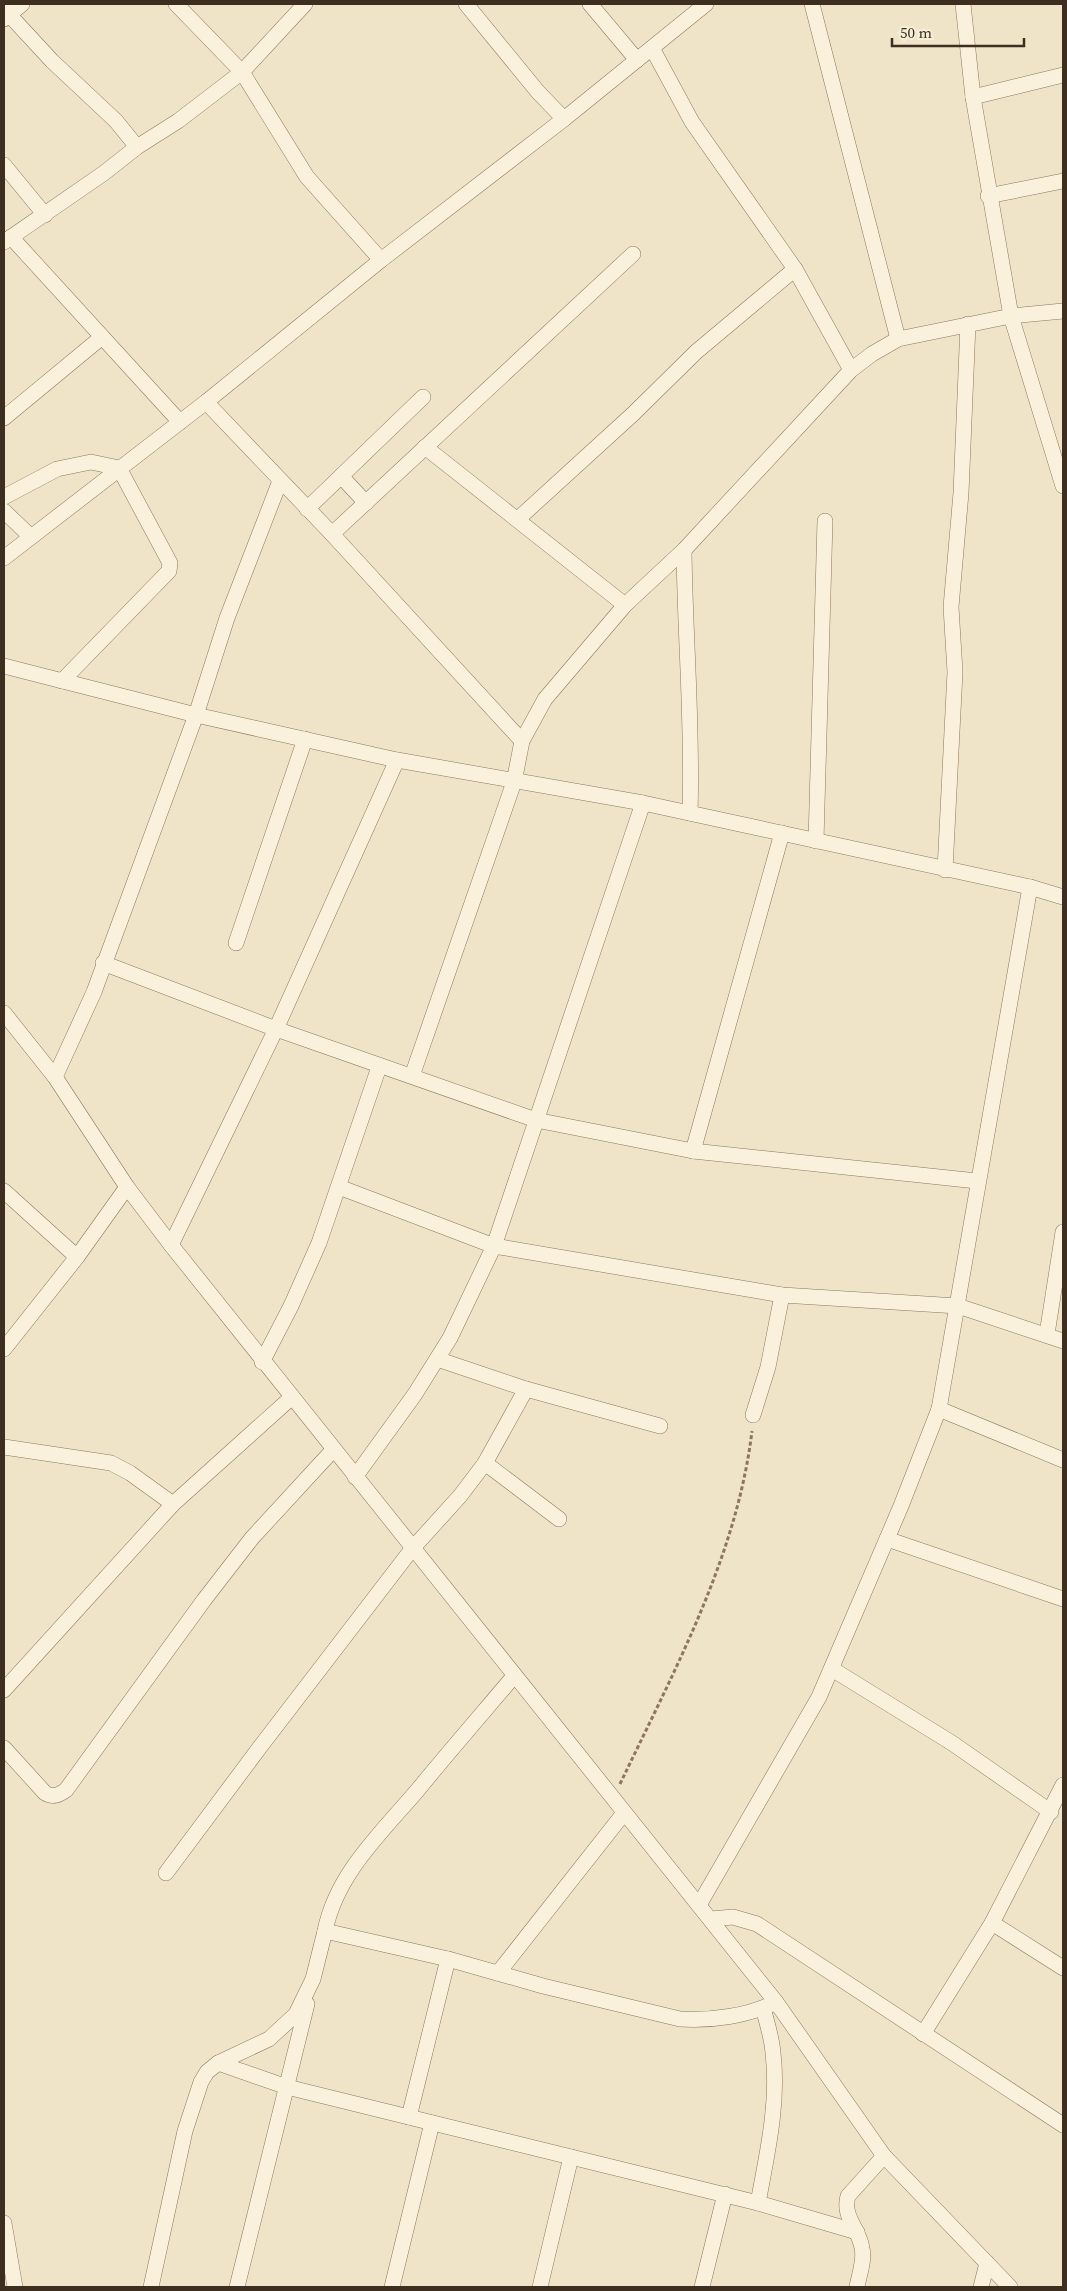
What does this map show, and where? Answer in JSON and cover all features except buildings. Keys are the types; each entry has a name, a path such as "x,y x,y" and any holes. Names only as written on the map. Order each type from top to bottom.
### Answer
{"street":[{"path":"22,4 6,14 116,122 137,147"},
{"path":"176,4 242,72 307,177 381,260"},
{"path":"180,422 102,337 7,239 104,174 137,147 178,121 242,72 305,4"},
{"path":"466,4 538,92 564,119"},
{"path":"590,4 637,60"},
{"path":"4,558 30,536 206,402 381,260 564,119 704,4"},
{"path":"812,4 898,339"},
{"path":"963,4 972,97 988,196 1011,316 1063,486"},
{"path":"652,48 692,122 794,269 851,370"},
{"path":"972,97 1063,75"},
{"path":"4,165 45,215"},
{"path":"988,196 1063,181"},
{"path":"332,534 633,254"},
{"path":"519,518 634,414 696,352 794,269"},
{"path":"412,1076 514,782 522,741 545,699 625,605 684,550 851,370 872,354 898,339 1011,316 1063,311"},
{"path":"945,870 955,672 951,606 961,493 968,324"},
{"path":"4,418 102,337"},
{"path":"307,509 423,397"},
{"path":"206,402 332,534 522,741"},
{"path":"425,447 519,518 625,605"},
{"path":"4,497 57,469 91,462 119,468 170,563 169,571 62,681"},
{"path":"341,476 366,503"},
{"path":"55,1076 94,992 103,963 196,715 227,618 280,481"},
{"path":"4,511 30,536"},
{"path":"816,841 825,522"},
{"path":"684,550 685,636 691,766 690,813"},
{"path":"4,666 196,715 397,760 514,782 643,803 1030,887 1063,897"},
{"path":"236,943 305,739"},
{"path":"171,1245 276,1029 397,760"},
{"path":"355,1478 437,1360 450,1338 494,1246 643,803"},
{"path":"693,1151 782,834"},
{"path":"699,1905 796,1741 832,1669 888,1539 939,1409 958,1306 977,1181 1030,887"},
{"path":"103,963 379,1067 412,1076 536,1120 693,1151 977,1181"},
{"path":"4,1013 55,1076 128,1187 171,1245 262,1362 711,1919 770,2005 884,2156 1010,2287"},
{"path":"262,1362 308,1268 339,1187 379,1067"},
{"path":"4,1348 77,1257 128,1187"},
{"path":"339,1187 494,1246 782,1294 958,1306 1063,1340"},
{"path":"4,1191 77,1257"},
{"path":"1047,1334 1063,1232"},
{"path":"753,1415 768,1367 782,1294"},
{"path":"437,1360 526,1389 660,1426"},
{"path":"166,1873 412,1549 455,1503 485,1463 526,1389"},
{"path":"4,1690 173,1504 292,1397"},
{"path":"939,1409 1063,1460"},
{"path":"4,1447 112,1462 173,1504"},
{"path":"4,1748 45,1793 50,1796 59,1795 66,1790 246,1546 333,1450"},
{"path":"485,1463 559,1519"},
{"path":"888,1539 1063,1599"},
{"path":"832,1669 952,1743 1051,1812"},
{"path":"237,2287 329,1910 357,1862 514,1676"},
{"path":"923,2034 992,1923 1051,1812 1063,1785"},
{"path":"498,1973 624,1813"},
{"path":"711,1919 733,1918 758,1924 1063,2126"},
{"path":"992,1923 1063,1968"},
{"path":"325,1931 448,1959 542,1986 680,2019 711,2018 770,2005"},
{"path":"409,2117 448,1959"},
{"path":"151,2287 185,2131 200,2082 207,2072 218,2063 270,2039 282,2029 296,2014 313,1979"},
{"path":"758,2203 767,2156 774,2090 770,2005"},
{"path":"218,2063 287,2087 725,2194 857,2232"},
{"path":"392,2287 432,2123"},
{"path":"857,2287 863,2251 857,2232 846,2210 848,2196 884,2156"},
{"path":"540,2287 571,2157"},
{"path":"702,2287 725,2194"},
{"path":"4,2223 15,2287"},
{"path":"981,2287 987,2263"}],"path":[{"path":"613,1797 696,1623 736,1511 746,1467 753,1415"}]}
